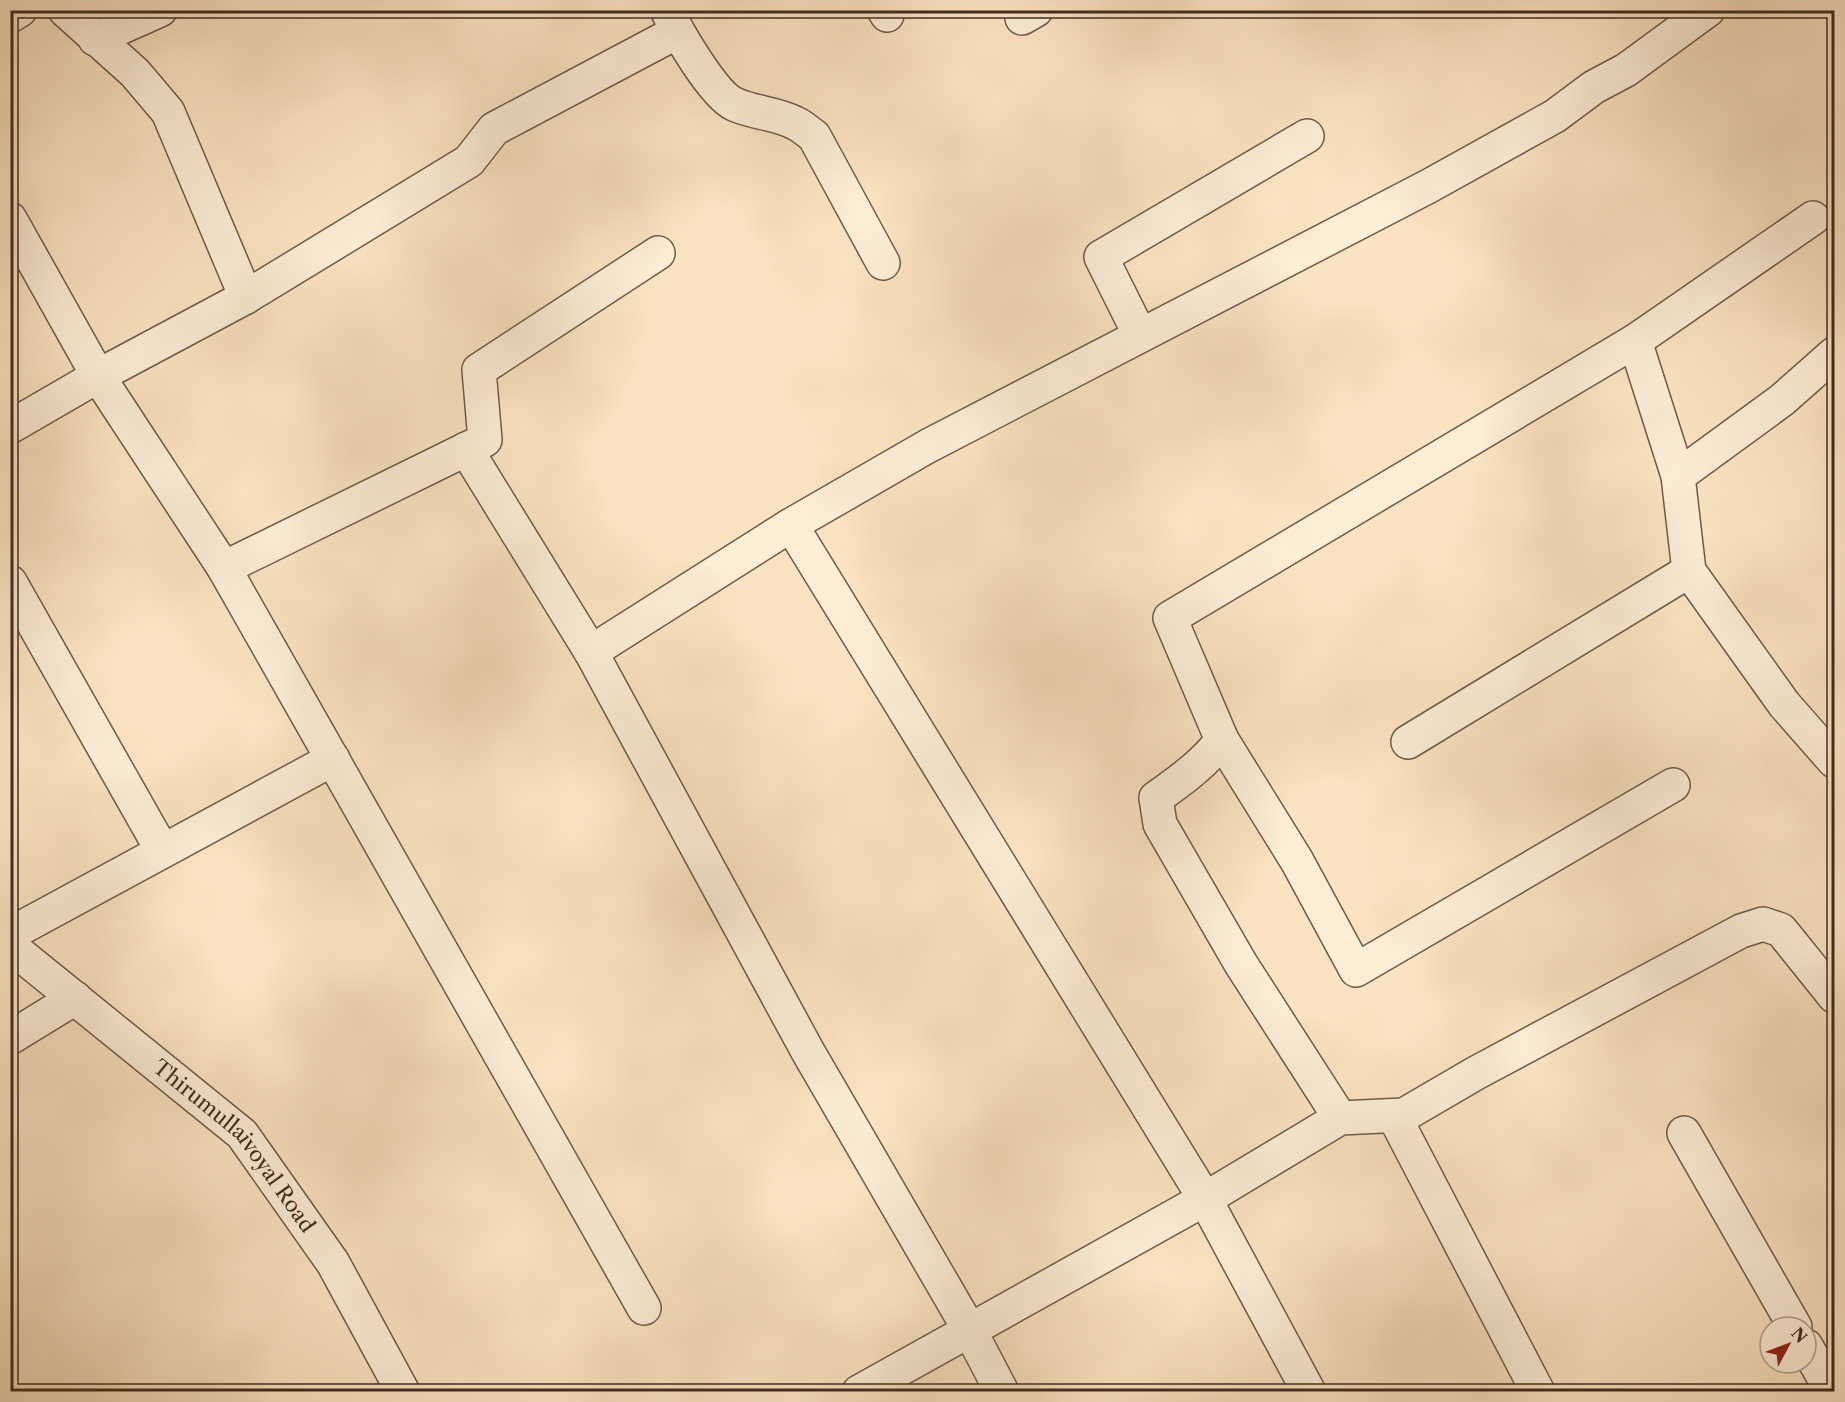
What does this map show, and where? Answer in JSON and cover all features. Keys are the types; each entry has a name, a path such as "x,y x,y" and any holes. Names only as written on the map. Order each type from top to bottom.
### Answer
{"street":[{"path":"10,16 20,10"},
{"path":"65,10 135,73 168,112 246,297"},
{"path":"95,39 160,10"},
{"path":"591,652 791,525 928,446 1429,186 1555,116 1708,10"},
{"path":"10,427 98,376 246,297 469,161 494,129 672,21 719,92 732,103 789,120 814,136 883,263"},
{"path":"1140,335 1101,257 1307,136"},
{"path":"1673,785 1356,970 1297,861 1222,740 1170,618 1635,341 1813,218"},
{"path":"10,219 98,376 224,568 644,1308"},
{"path":"224,568 485,440 479,370 658,253"},
{"path":"1635,341 1678,476 1689,571 1784,704 1834,761"},
{"path":"1678,476 1782,400 1834,354"},
{"path":"466,449 591,652 807,1050 969,1329 1002,1392"},
{"path":"791,525 1205,1199 1309,1392"},
{"path":"1408,742 1689,571"},
{"path":"10,582 162,850"},
{"path":"1222,740 1180,781 1156,798 1160,824 1241,964 1340,1118"},
{"path":"10,934 333,759"},
{"path":"859,1392 1205,1199 1340,1118 1404,1115 1476,1073 1742,931 1763,924 1781,930 1834,996"},
{"name":"Thirumullaivoyal Road","path":"10,946 242,1134 333,1263 403,1392"},
{"path":"10,1038 75,998"},
{"path":"1394,1116 1538,1392"},
{"path":"1684,1133 1788,1315"},
{"path":"1818,1367 1832,1392"}]}
